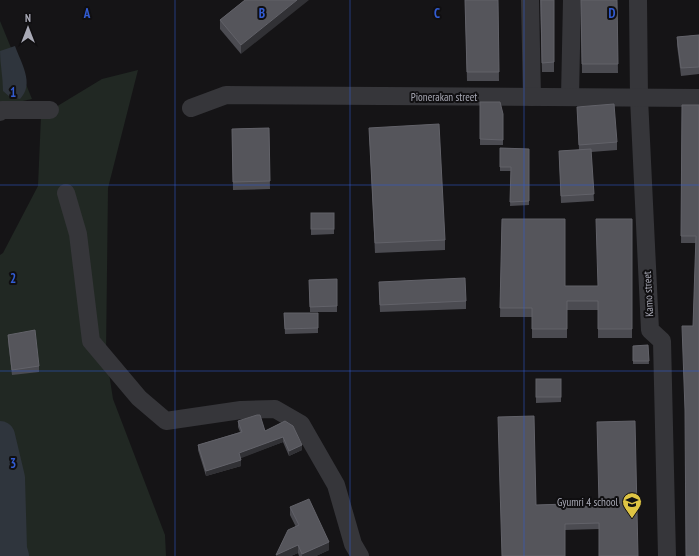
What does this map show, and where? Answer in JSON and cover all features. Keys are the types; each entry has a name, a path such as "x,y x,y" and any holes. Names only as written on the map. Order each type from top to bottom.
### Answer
{"street":[{"path":"530,0 532,97"},
{"path":"570,97 572,0"},
{"name":"Kamo street","path":"638,0 639,98 650,330 662,341 667,556"},
{"name":"Pionerakan street","path":"191,108 226,95 699,98"},
{"path":"0,112 2,110 50,110"},
{"path":"66,193 78,234 91,341 139,398 166,421 241,410 274,409 301,424 336,485 353,544 360,556"}],"shaded area":[{"path":"0,21 32,99 0,106"},
{"path":"15,46 27,80 24,93 20,99 10,97 3,91 0,61 0,51"},
{"path":"138,70 108,188 106,354 113,399 165,535 166,556 0,556 0,255 3,253 38,186 41,116 102,79"}],"building":[{"path":"245,0 297,0 241,45 220,20"},
{"path":"465,0 498,0 499,72 467,72"},
{"path":"541,0 554,0 554,62 542,63"},
{"path":"581,0 617,0 618,64 582,64"},
{"path":"699,35 699,67 681,68 677,37"},
{"path":"480,102 500,102 503,114 503,140 480,139"},
{"path":"614,104 617,142 579,145 577,107"},
{"path":"682,105 699,105 699,556 686,556 685,410 682,326 693,326 696,236 681,236"},
{"path":"439,124 445,240 375,243 369,128"},
{"path":"269,128 270,181 233,182 232,129"},
{"path":"500,148 529,149 529,201 510,202 511,167 500,167"},
{"path":"591,149 594,194 561,196 559,151"},
{"path":"311,213 334,213 334,229 311,229"},
{"path":"502,219 565,219 565,286 598,286 596,219 632,219 632,329 598,329 598,301 567,301 567,329 532,329 532,308 500,308"},
{"path":"465,278 466,301 380,305 379,282"},
{"path":"337,279 337,306 310,307 309,280"},
{"path":"284,313 318,313 318,328 285,329"},
{"path":"35,330 39,366 12,370 8,335"},
{"path":"648,345 649,361 633,361 633,346"},
{"path":"536,379 561,379 561,397 536,397"},
{"path":"260,415 265,431 285,421 293,426 302,445 289,451 283,437 239,453 241,460 206,471 198,445 242,432 238,421"},
{"path":"534,416 536,505 599,503 597,422 635,421 638,556 599,556 599,523 565,524 565,556 502,556 498,417"},
{"path":"309,499 329,542 302,554 298,545 276,555 288,530 299,525 290,507"}],"waterway":[{"path":"0,436 10,478 12,549 14,556"}],"place":[{"name":"Gyumri 4 school","path":"632,519"}]}
